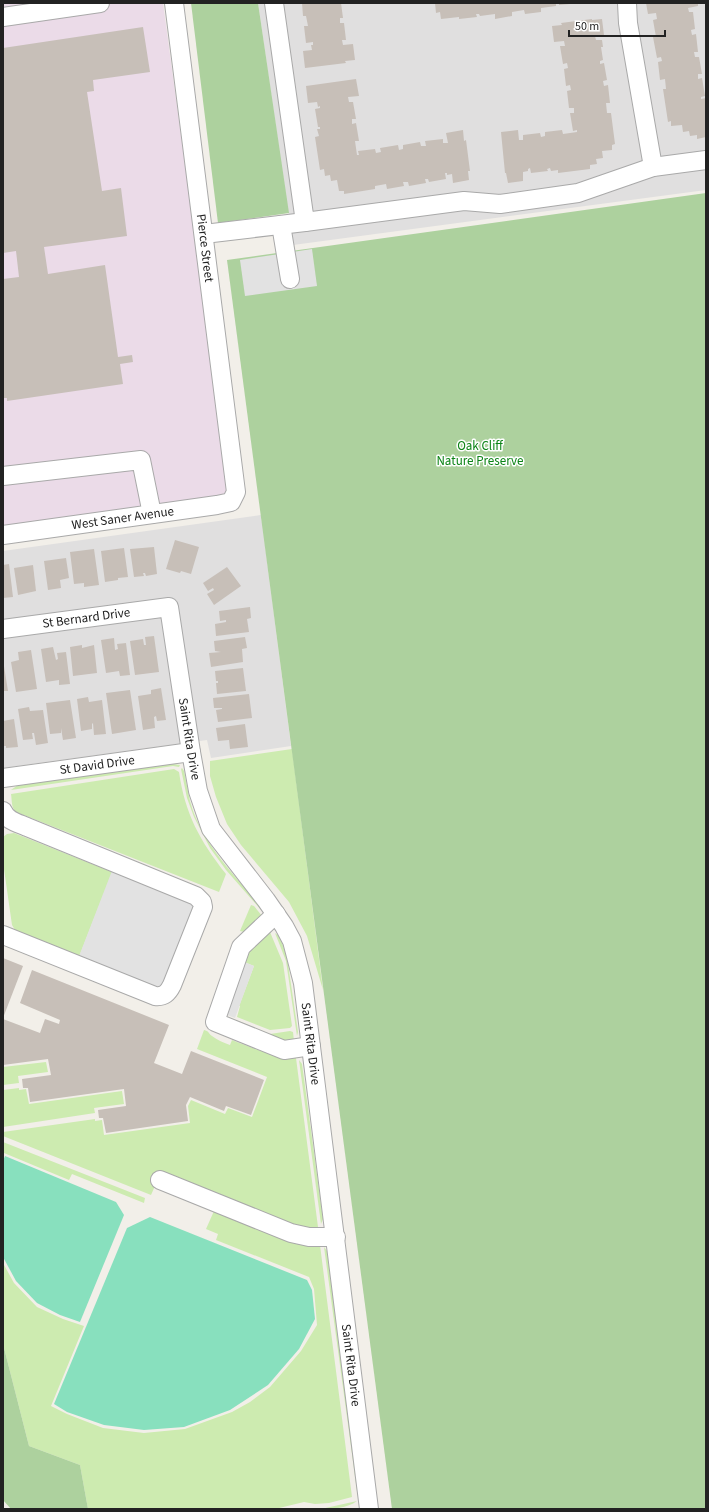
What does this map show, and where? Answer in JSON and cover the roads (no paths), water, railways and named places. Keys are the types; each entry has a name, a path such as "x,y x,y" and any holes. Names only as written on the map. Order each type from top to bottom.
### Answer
{"street":[{"path":"3,17 100,3"},
{"name":"Pierce Street","path":"174,3 236,492"},
{"path":"274,3 305,222"},
{"path":"626,3 628,23 653,167"},
{"path":"204,234 464,201 500,204 578,193 653,167 706,160"},
{"path":"281,225 290,279"},
{"path":"3,476 141,460 152,514"},
{"name":"West Saner Avenue","path":"3,535 231,502 236,492"},
{"name":"St Bernard Drive","path":"3,629 169,607"},
{"name":"Saint Rita Drive","path":"169,607 198,791 211,829 276,914 292,941 303,983 369,1509"},
{"name":"St David Drive","path":"3,778 191,752"},
{"path":"3,811 9,819 27,828 196,896 202,902 203,907 172,985 165,995 160,996 155,996 3,934"},
{"path":"3,828 13,826 27,828"},
{"path":"276,914 241,946 215,1022 284,1050 311,1046"},
{"path":"160,1180 292,1233 308,1237 336,1237"}],"park label":[{"name":"Oak Cliff Nature Preserve","path":"480,454"}]}
